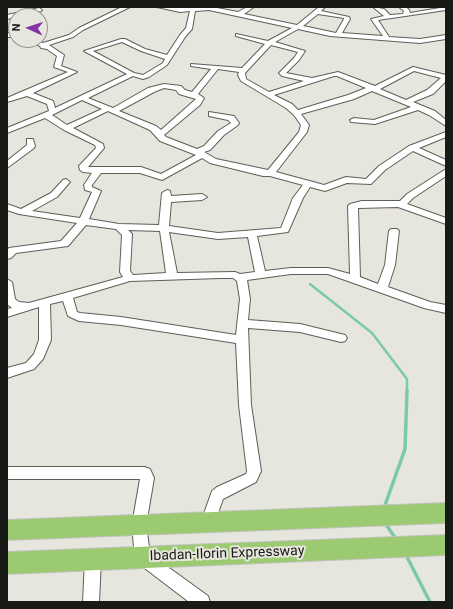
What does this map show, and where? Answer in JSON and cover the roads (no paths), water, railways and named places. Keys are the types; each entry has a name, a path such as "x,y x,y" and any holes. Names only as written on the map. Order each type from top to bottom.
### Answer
{"highway":[{"path":"7,530 446,513"},
{"name":"Ibadan-Ilorin Expressway","path":"7,563 446,545"}],"street":[{"path":"48,43 71,36 90,24 127,7"},
{"path":"160,7 180,10 201,7 320,32 338,34 420,41 445,38"},
{"path":"239,14 251,7"},
{"path":"270,173 275,169 303,132 305,125 297,112 269,94 243,80 241,76 243,70 269,43 298,27 322,7"},
{"path":"376,7 382,10 388,17"},
{"path":"402,7 407,11 406,14"},
{"path":"169,58 143,50 123,40 87,51 132,74 143,77 147,76 165,64 169,58 182,36 189,29 194,8"},
{"path":"387,38 374,19 446,8"},
{"path":"316,12 346,17 347,19 338,34"},
{"path":"238,35 302,51 297,59 283,74 315,81"},
{"path":"7,100 27,93 74,72 57,67 61,55 48,48"},
{"path":"193,65 243,70"},
{"path":"194,95 216,68"},
{"path":"297,112 374,89 413,69 445,79"},
{"path":"7,131 83,98 132,74"},
{"path":"269,94 315,81 333,74 338,74 432,113 446,124"},
{"path":"147,76 164,86 178,88 182,92 200,98 197,103 160,134"},
{"path":"408,102 430,92 445,79"},
{"path":"67,128 164,86"},
{"path":"27,93 50,103 49,113"},
{"path":"83,98 153,128 163,139 212,161 223,165 270,173 327,188 346,180 368,182 382,168 412,148 446,134"},
{"path":"354,120 375,122 418,107"},
{"path":"49,113 67,128 99,144 100,148 83,166 86,170 147,170 159,176 165,176 199,154 221,133 235,123 231,118 212,114"},
{"path":"7,165 31,146 30,141"},
{"path":"412,148 446,163"},
{"path":"7,256 13,250 64,244 83,222 97,191 88,188 88,185 98,171"},
{"path":"401,204 410,196 446,172"},
{"path":"22,212 54,195 66,182"},
{"path":"7,206 22,212 118,227 164,228 218,236 252,234 284,230 298,198 308,184"},
{"path":"172,276 164,228 167,196 202,197"},
{"path":"355,279 353,206 362,204 401,204 401,206 446,221"},
{"path":"118,227 127,234 125,272 130,278"},
{"path":"382,289 390,265 394,231"},
{"path":"252,234 262,274"},
{"path":"7,313 130,278 220,274 240,277 291,271 328,271 428,305 446,309"},
{"path":"208,522 217,495 222,491 251,478 254,470 245,405 242,324 245,287 240,277"},
{"path":"8,288 10,301 16,305 29,306"},
{"path":"67,295 72,313 79,317 121,321 242,340"},
{"path":"7,373 30,366 39,356 45,340 45,301"},
{"path":"242,324 300,328 341,338"},
{"path":"7,473 145,473 148,478 139,525 144,558 202,602"},
{"path":"91,602 93,560"}],"waterway":[{"path":"310,284 372,333 407,379 407,391"},
{"path":"384,508 405,449 407,391"},
{"path":"385,523 396,539"},
{"path":"406,555 430,602"}]}
